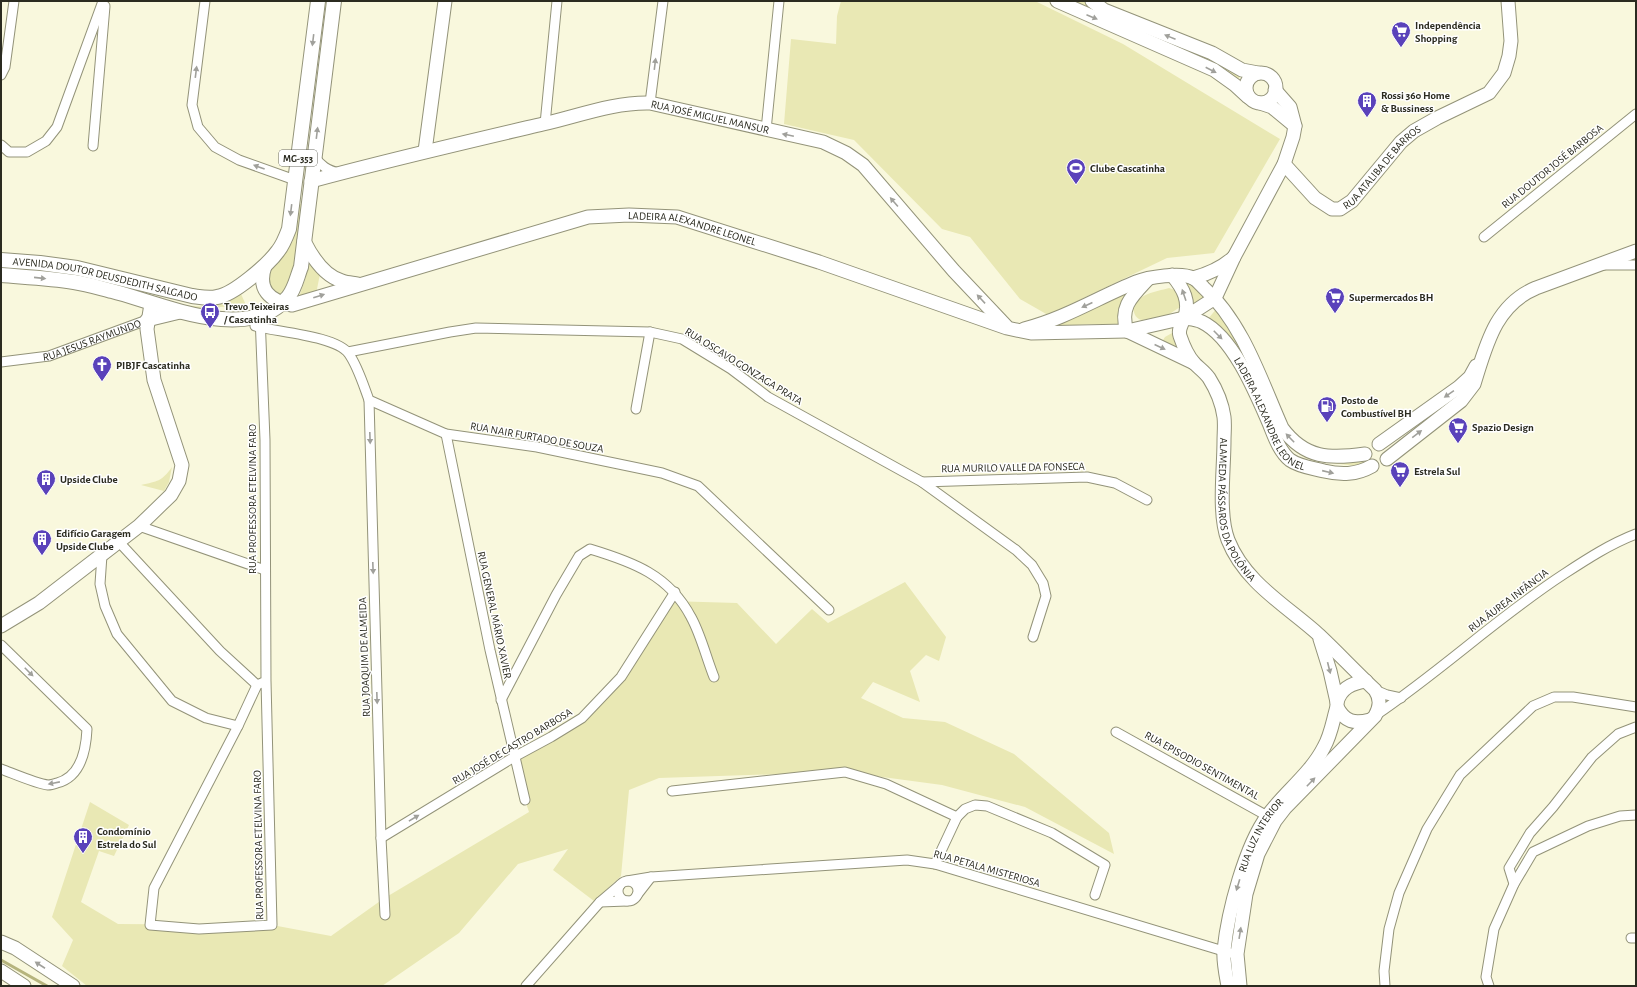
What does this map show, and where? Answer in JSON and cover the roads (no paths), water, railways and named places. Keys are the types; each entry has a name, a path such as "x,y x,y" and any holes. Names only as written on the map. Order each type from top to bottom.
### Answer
{"main road":[{"name":"MG-353","path":"260,269 278,252 289,230 318,1"},
{"name":"MG-353","path":"282,303 294,289 301,267 334,1"},
{"name":"AVENIDA DOUTOR DEUSDEDITH SALGADO","path":"1,260 77,268 192,296 218,297 232,291 260,269"},
{"path":"151,304 155,298 161,297 195,304 221,301 232,296 245,287 253,280 260,269"},
{"name":"AVENIDA DOUTOR DEUSDEDITH SALGADO","path":"1,275 74,282 118,292 151,304 180,312 215,319 260,322 282,303"}],"street":[{"path":"1,75 5,67 14,1"},
{"path":"1,145 9,152 27,152 46,141 57,127 104,1"},
{"path":"93,146 104,1"},
{"path":"205,1 192,105 198,127 215,147 240,160 295,180"},
{"path":"425,151 444,1"},
{"path":"544,124 556,1"},
{"path":"650,103 663,1"},
{"path":"766,130 779,1"},
{"path":"1057,1 1214,70 1254,100 1272,108 1295,126"},
{"path":"1092,1 1104,10 1212,53 1242,70 1258,73 1267,75 1274,81 1275,90 1272,98 1264,103 1254,100 1246,88 1249,79 1258,73"},
{"name":"RUA ATALIBA DE BARROS","path":"1284,164 1315,198 1332,209 1340,209 1352,201 1401,142 1437,118 1489,93 1504,73 1509,56 1511,41 1508,1"},
{"path":"1215,298 1234,257 1284,164 1293,138 1295,126 1290,107 1275,90"},
{"name":"RUA JOSÉ MIGUEL MANSUR","path":"311,181 425,151 605,109 638,103 650,103 823,142 846,153 863,165 954,271 1013,329"},
{"name":"RUA DOUTOR JOSÉ BARBOSA","path":"1484,237 1636,114"},
{"path":"314,156 323,167 340,173"},
{"name":"LADEIRA ALEXANDRE LEONEL","path":"282,303 292,305 588,218 629,215 678,217 819,262 1013,329 1031,333 1127,331 1184,318 1215,298"},
{"name":"LADEIRA ALEXANDRE LEONEL","path":"304,241 316,261 333,277 342,281 360,284"},
{"name":"LADEIRA ALEXANDRE LEONEL","path":"1184,318 1202,322 1215,331 1223,340 1254,387 1276,440 1285,455 1290,460 1300,466 1338,474 1363,471 1372,466 1378,467 1461,401 1474,384 1494,327 1506,309 1522,295 1536,288 1636,251"},
{"path":"1013,329 1060,317 1137,281 1172,275 1193,278 1226,265 1234,257"},
{"path":"1600,265 1636,266"},
{"path":"260,269 264,289 274,300 282,303"},
{"path":"1172,275 1180,285 1186,297 1187,304 1184,318"},
{"path":"1226,276 1226,296 1231,319"},
{"path":"1127,331 1125,326 1125,313 1129,299 1149,278"},
{"name":"LADEIRA ALEXANDRE LEONEL","path":"1193,278 1215,298 1231,319 1246,348 1282,428 1289,438 1299,447 1312,453 1338,457 1366,454 1366,451 1370,445 1375,443 1378,444 1459,387 1470,376 1484,355"},
{"path":"1,626 39,603 139,526 171,494 179,481 182,465 154,380 147,329 151,304"},
{"name":"RUA JESUS RAYMUNDO","path":"1,362 49,356 148,320 180,312"},
{"name":"ALAMEDA PÁSSAROS DA POLÔNIA","path":"1184,318 1179,330 1179,335 1194,362"},
{"path":"260,322 334,343 348,352 357,368 369,400"},
{"name":"RUA PROFESSORA ETELVINA FARO","path":"257,685 238,726 154,888 150,925 199,929 272,925 266,682 265,440 260,322"},
{"name":"RUA OSCAVO GONZAGA PRATA","path":"348,352 476,328 650,332 682,339 731,369 768,397 922,482 1016,550 1032,565 1043,584 1046,596 1034,637"},
{"name":"ALAMEDA PÁSSAROS DA POLÔNIA","path":"1127,331 1194,362 1202,369 1211,382 1217,393 1224,418 1223,517 1228,540 1248,573 1264,589 1319,635 1375,690"},
{"path":"636,410 650,332"},
{"name":"RUA NAIR FURTADO DE SOUZA","path":"369,400 446,434 536,447 662,472 698,486 829,610"},
{"name":"RUA JOAQUIM DE ALMEIDA","path":"369,400 381,838 385,915"},
{"name":"RUA GENERAL MÁRIO XAVIER","path":"446,434 490,650 525,800"},
{"path":"1378,444 1385,450 1387,459"},
{"path":"1366,454 1369,464 1372,466"},
{"name":"RUA MURILO VALLE DA FONSECA","path":"922,482 1087,477 1115,483 1147,500"},
{"path":"139,526 265,570"},
{"name":"RUA ÁUREA INFÂNCIA","path":"1372,718 1401,698 1545,586 1583,561 1622,539 1636,534"},
{"path":"118,542 220,651 257,685 266,682"},
{"path":"501,700 556,595 579,556 590,550 621,558 651,572 675,592 691,617 714,677"},
{"path":"102,555 100,584 105,606 117,634 172,701 206,718 238,726"},
{"name":"RUA JOSÉ DE CASTRO BARBOSA","path":"381,838 514,757 582,718 621,677 675,592"},
{"path":"1319,635 1324,649 1337,704 1342,716 1347,720 1358,722 1372,718 1378,710 1380,700 1375,690"},
{"path":"1,645 87,729 86,745 82,760 76,773 65,781 48,785 1,769"},
{"path":"1337,704 1339,696 1347,686 1352,683 1366,681"},
{"path":"1375,690 1387,695 1401,698"},
{"path":"1385,986 1384,971 1389,929 1399,893 1427,829 1460,774 1533,706 1554,697 1573,697 1636,707"},
{"name":"RUA LUZ INTERIOR","path":"1228,986 1224,951 1232,905 1248,852 1271,818 1325,747 1337,704"},
{"name":"RUA LUZ INTERIOR","path":"1240,986 1237,954 1248,887 1271,818 1285,808 1372,718"},
{"path":"1514,884 1509,868 1530,833 1553,807 1592,757 1618,734 1636,727"},
{"name":"RUA EPISODIO SENTIMENTAL","path":"1116,732 1271,818"},
{"path":"672,791 845,772 886,784 957,817"},
{"path":"935,864 957,817 966,809 975,805 988,806 1052,833 1105,865 1095,895"},
{"path":"1489,986 1486,977 1494,929 1514,884 1533,852 1588,826 1620,816 1636,815"},
{"name":"RUA PETALA MISTERIOSA","path":"623,883 651,877 907,860 935,864 1237,954"},
{"path":"600,902 633,899 651,877"},
{"path":"526,986 600,902 623,883 632,881 637,886 637,895"},
{"path":"623,883 619,893 622,898 627,900"},
{"path":"1,942 15,948 73,986"},
{"path":"1,971 24,986"}],"waterway":[{"path":"1,960 47,986"}],"place":[{"name":"Independência Shopping","path":"1401,48"},
{"name":"Rossi 360 Home & Bussiness","path":"1367,118"},
{"name":"Clube Cascatinha","path":"1076,185"},
{"name":"Supermercados BH","path":"1335,314"},
{"name":"Trevo Teixeiras / Cascatinha","path":"210,329"},
{"name":"PIBJF Cascatinha","path":"102,382"},
{"name":"Posto de Combustível BH","path":"1327,423"},
{"name":"Spazio Design","path":"1458,444"},
{"name":"Estrela Sul","path":"1400,488"},
{"name":"Upside Clube","path":"46,496"},
{"name":"Edifício Garagem Upside Clube","path":"42,556"},
{"name":"Condomínio Estrela do Sul","path":"83,854"}]}
